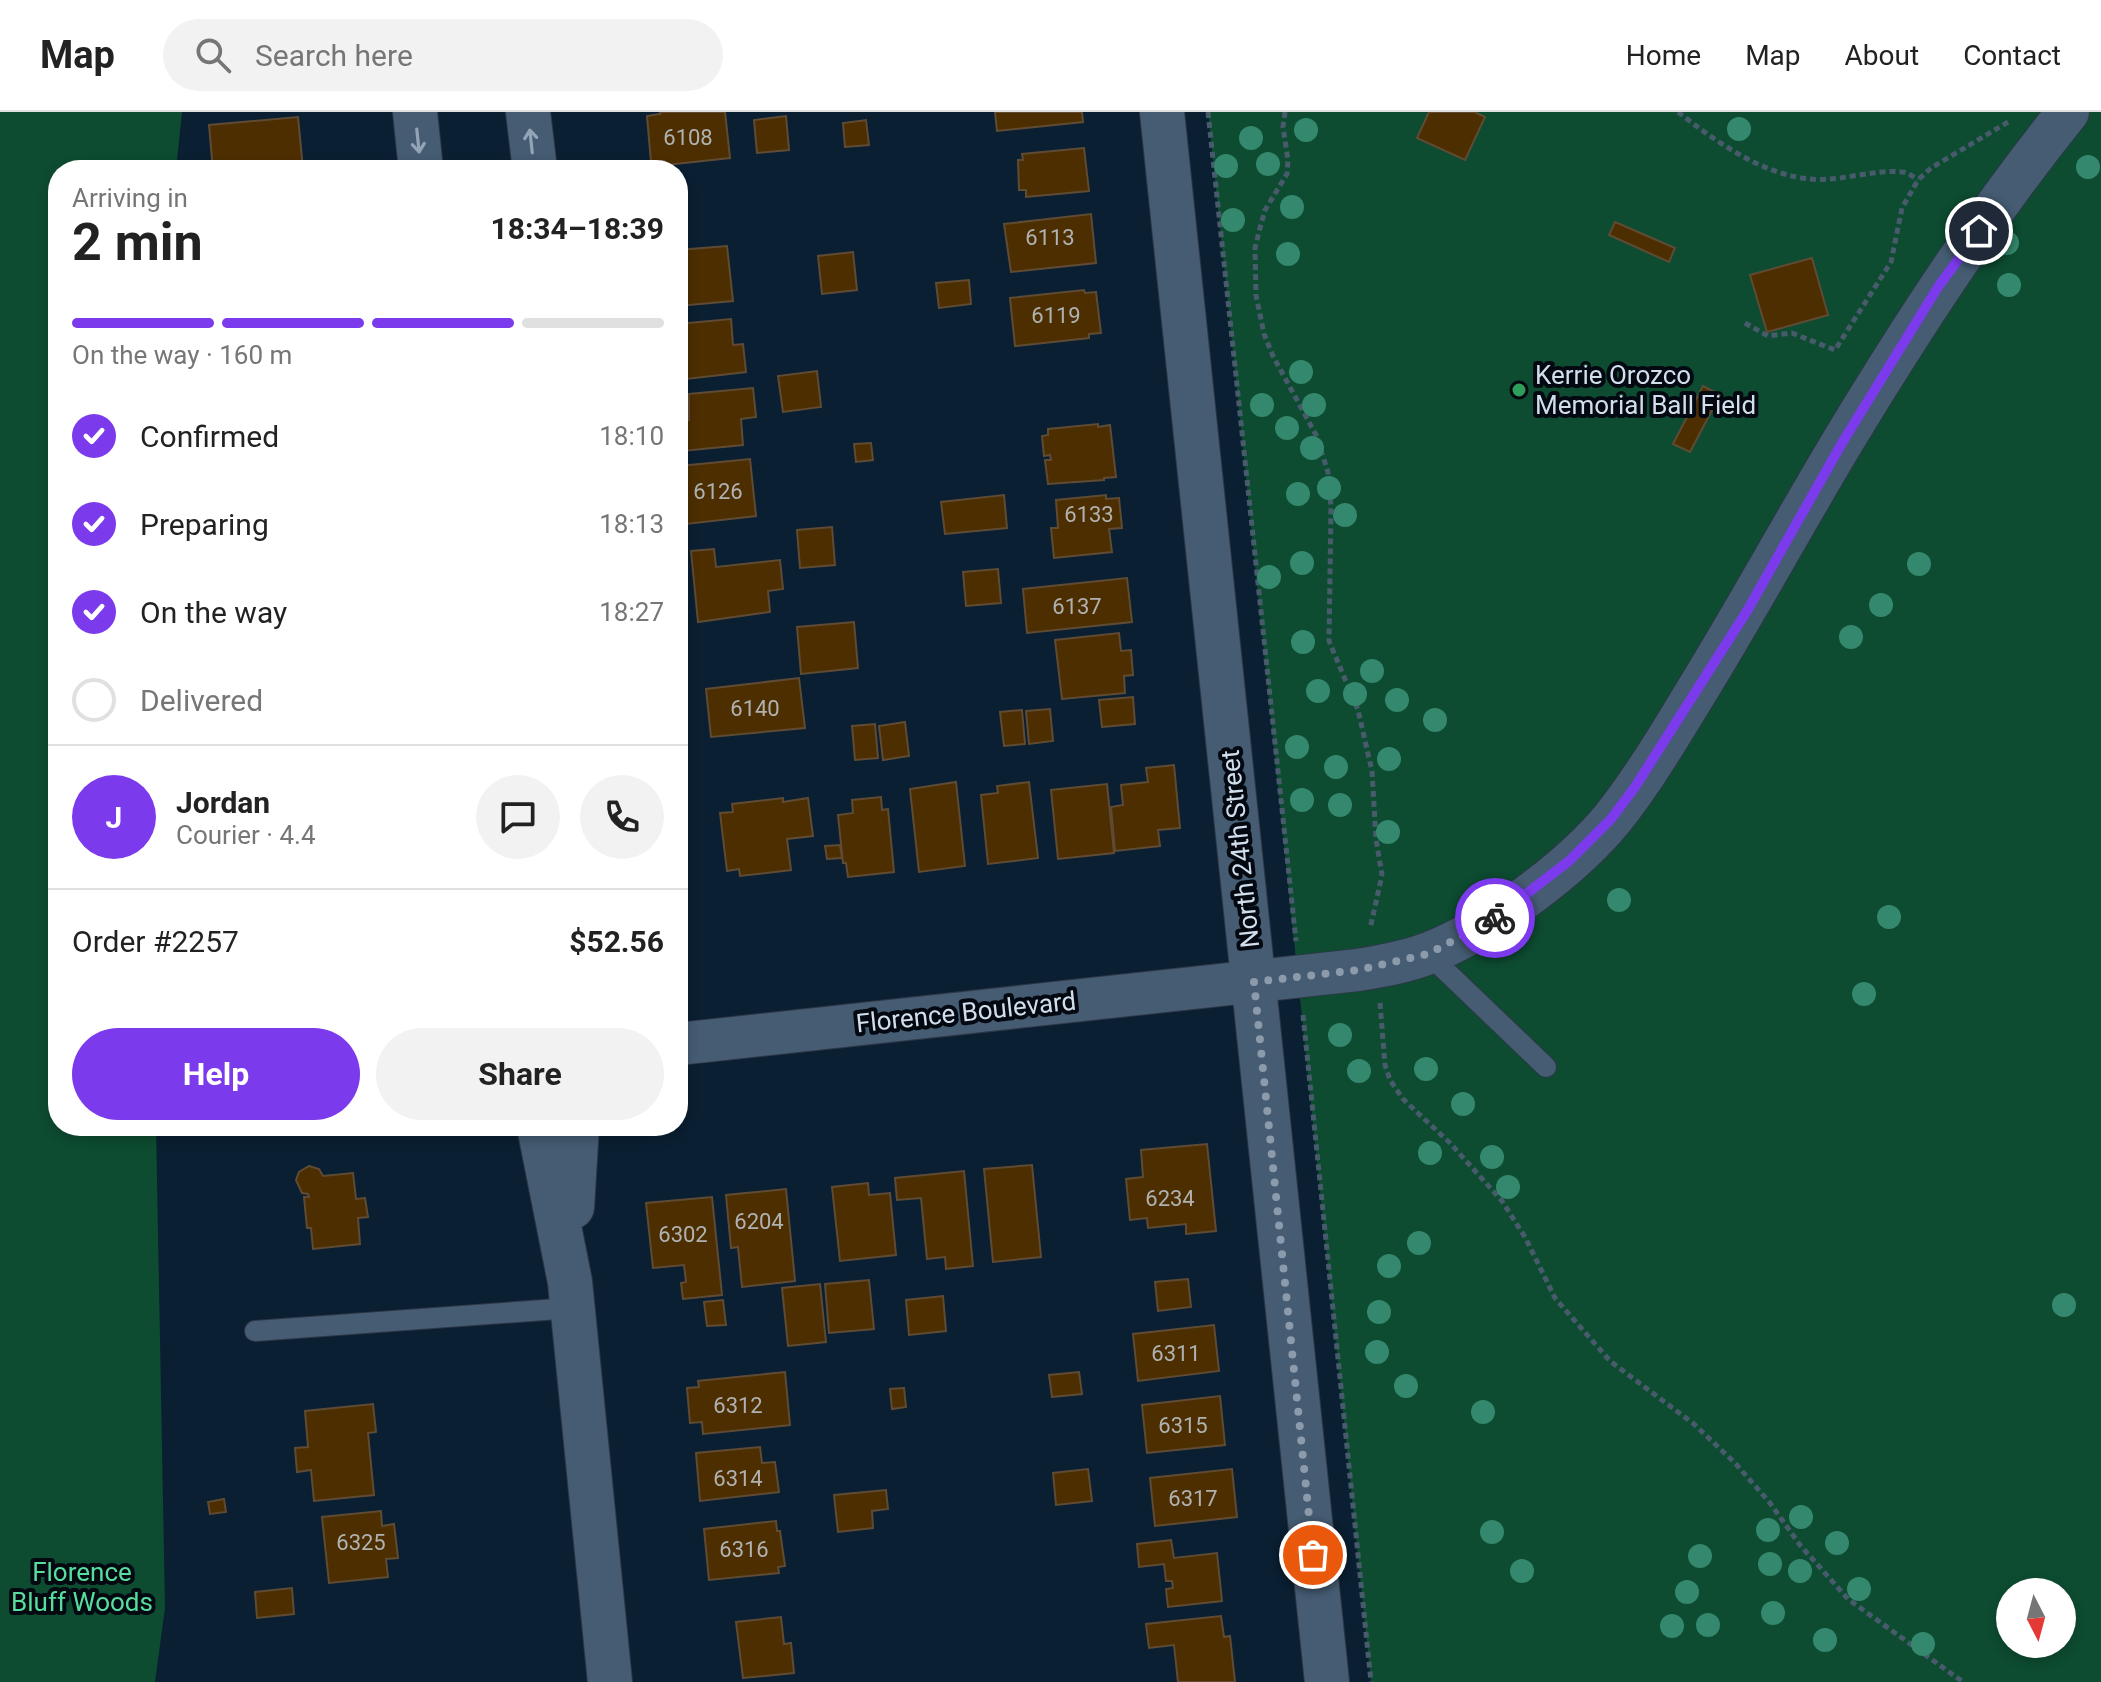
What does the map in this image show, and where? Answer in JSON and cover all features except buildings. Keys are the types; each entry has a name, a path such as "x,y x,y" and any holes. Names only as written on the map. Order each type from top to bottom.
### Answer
{"street":[{"path":"415,112 420,160"},
{"path":"528,112 534,160"},
{"name":"North 24th Street","path":"1162,112 1327,1682"},
{"name":"Florence Boulevard","path":"688,1043 1358,970 1428,954 1468,934 1517,903 1569,861 1611,819 1670,735 1938,287 2032,156 2068,112"},
{"path":"541,1136 571,1295 610,1682"},
{"path":"571,1295 577,1136"}],"lane":[{"path":"1428,954 1546,1067"},
{"path":"255,1331 571,1295"}],"path":[{"path":"1208,112 1293,912"},
{"path":"1678,112 1747,158 1786,174 1821,180 1905,171 1918,180"},
{"path":"1745,323 1768,336 1792,333 1835,350 1891,262 1902,208 1918,180 1931,168 2002,127 2015,112"},
{"path":"1305,1037 1371,1682"}],"green space":[{"name":"Florence Bluff Woods","path":"0,112 182,112 177,160 48,160 48,1136 156,1136 165,1608 155,1682 0,1682"},
{"path":"1208,112 2101,112 2101,1682 1371,1682"}],"way so far":[{"path":"1313,1555 1254,982 1358,970 1428,954 1495,918"}],"place":[{"name":"Kerrie Orozco Memorial Ball Field","path":"1519,390"}],"route":[{"path":"1495,918 1569,861 1611,819 1635,787 1747,611 1842,443 1938,287 1979,231"}]}
